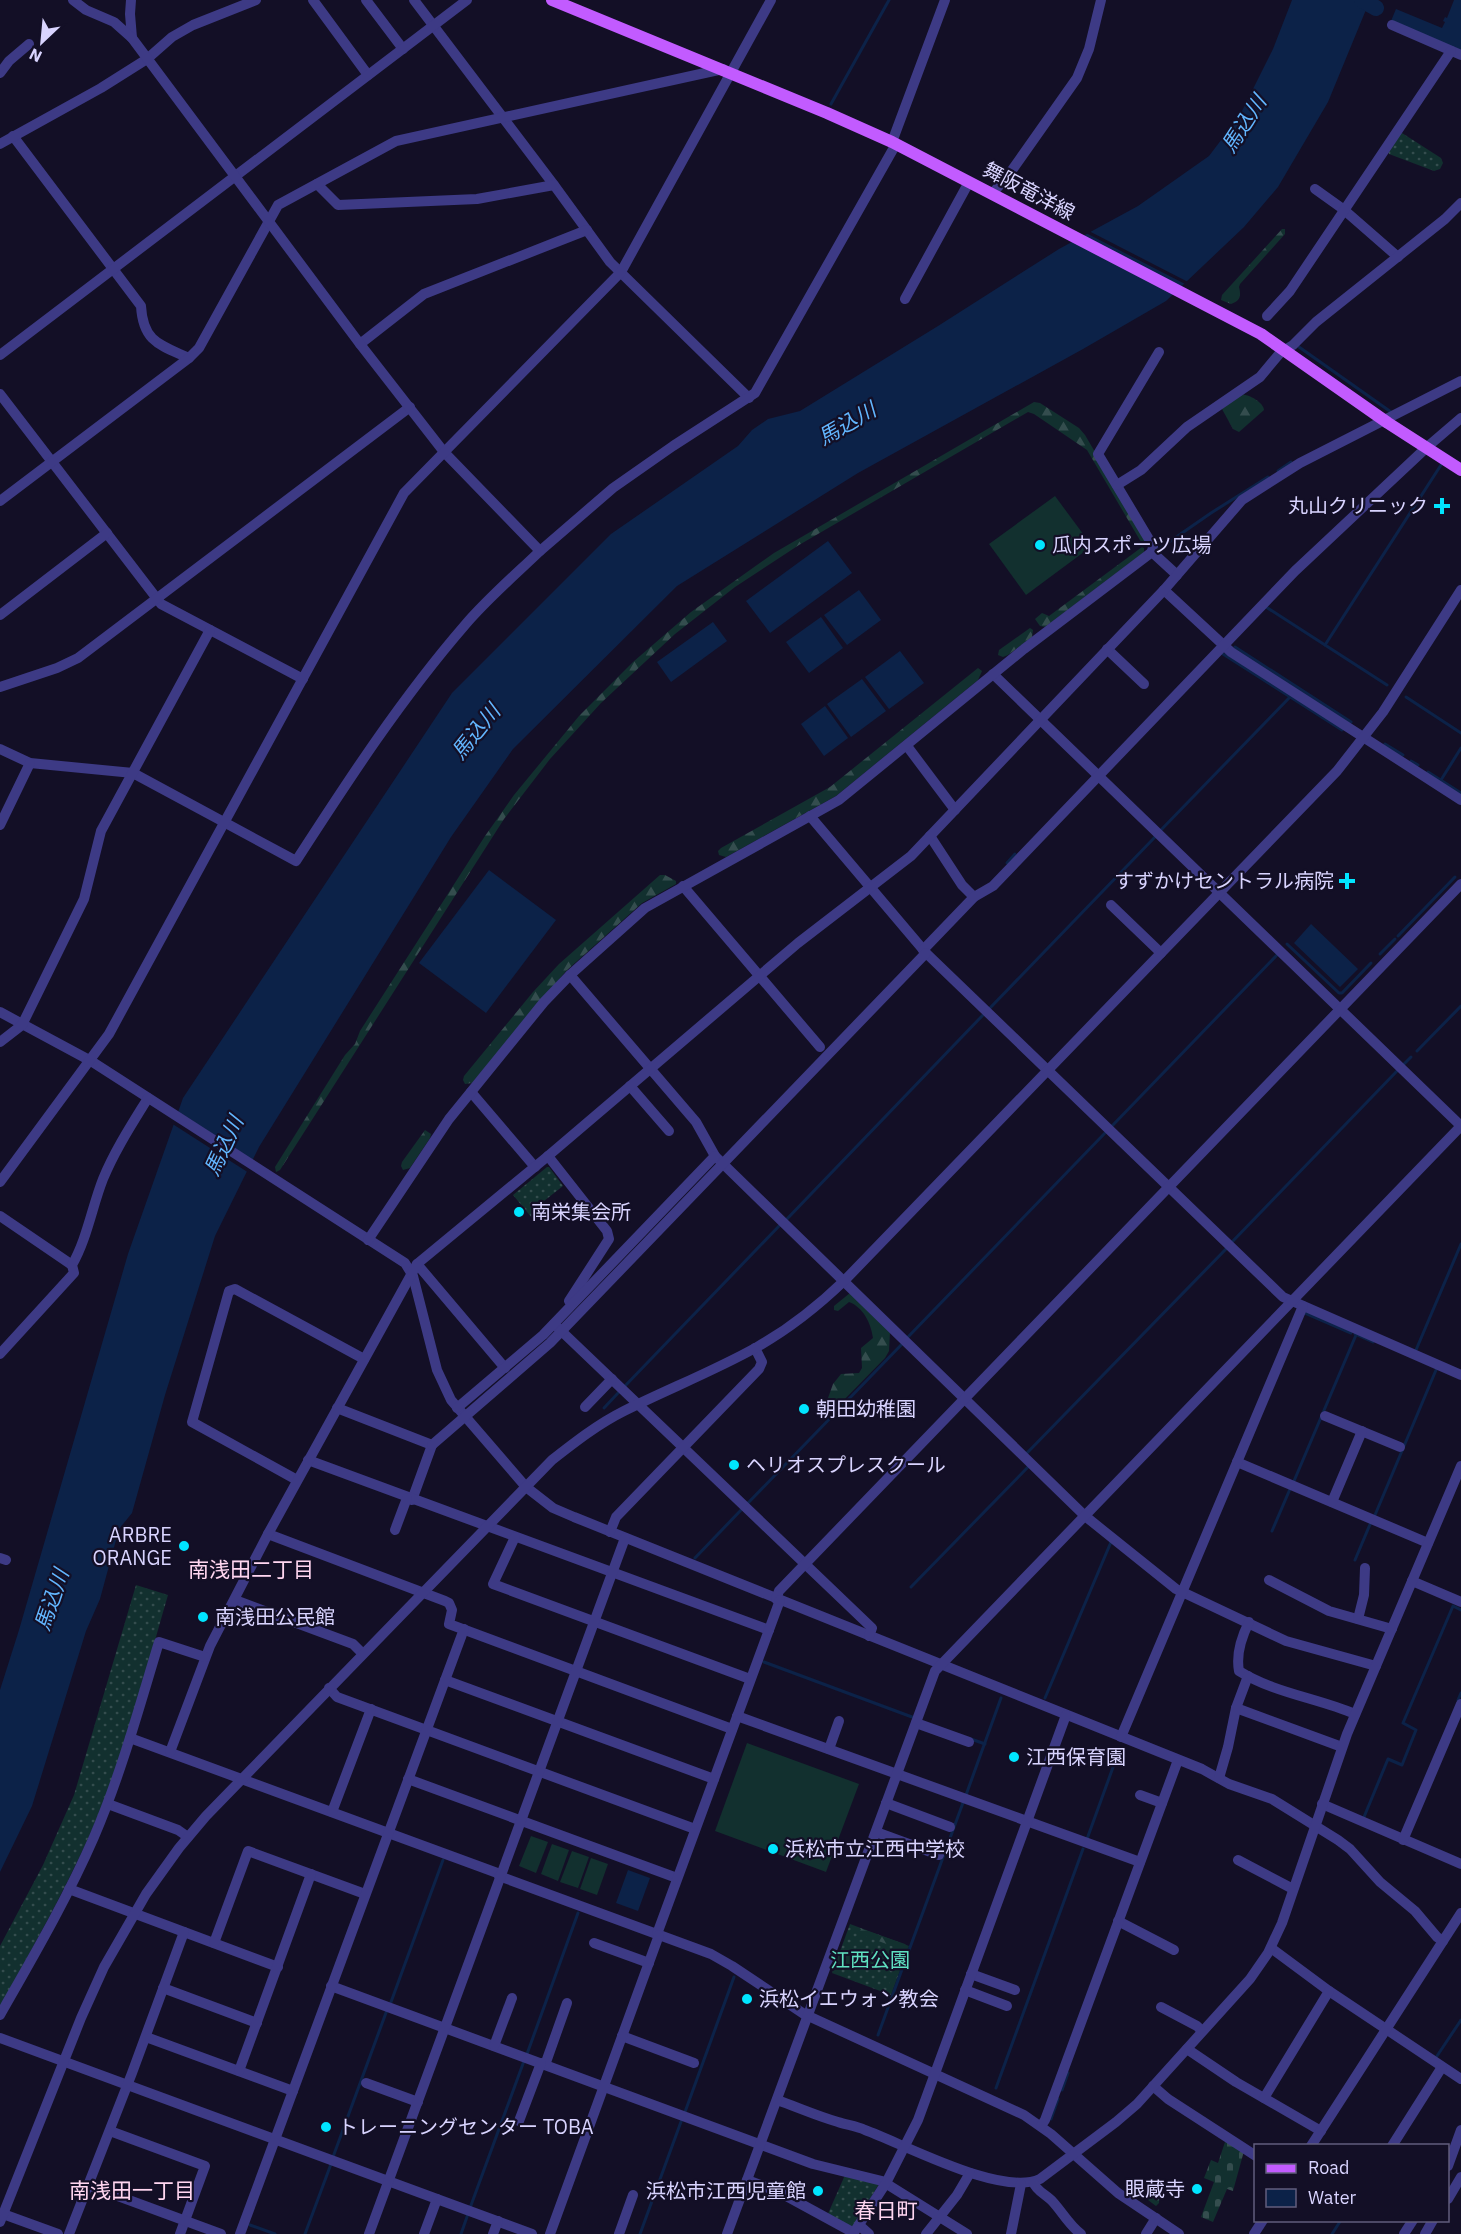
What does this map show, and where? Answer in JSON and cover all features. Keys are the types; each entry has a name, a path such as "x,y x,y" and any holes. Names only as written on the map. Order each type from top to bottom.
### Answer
{"main road":[{"name":"舞阪竜洋線","path":"552,0 580,5 894,143 1250,328 1461,470"}],"street":[{"path":"73,0 86,10 114,22 132,38 360,344 444,452 540,551"},
{"path":"131,0 132,38"},
{"path":"0,143 101,88 147,59 172,37 193,25 256,0"},
{"path":"313,0 368,75"},
{"path":"366,0 403,49"},
{"path":"414,0 610,262 749,398"},
{"path":"0,355 467,0"},
{"path":"0,1182 110,1034 404,493 621,272 728,71 771,0"},
{"path":"0,749 30,763 133,773 296,861 378,735 466,623 540,551 613,489 673,446 755,393 894,143 945,0"},
{"path":"992,194 1010,173 1077,78 1089,49 1101,0"},
{"path":"1267,316 1290,291 1343,209 1456,53 1392,25"},
{"path":"0,72 29,44"},
{"path":"0,501 189,358 199,348 278,206 396,141 728,71"},
{"path":"13,136 141,306 145,329 152,340 189,358"},
{"path":"905,300 969,182"},
{"path":"317,184 338,205 477,199 554,185"},
{"path":"1315,189 1343,209 1398,257"},
{"path":"1117,485 1141,470 1187,428 1260,377 1285,350 1461,203"},
{"path":"360,344 423,294 587,230"},
{"path":"368,1240 449,1119 544,1002 570,975 645,908 838,800 993,674 1152,552 1153,546 1098,454 1159,352"},
{"path":"170,1752 205,1656 297,1480 414,1268 798,943 911,856 1164,590 1242,500 1300,463 1461,381"},
{"path":"0,394 161,603 303,679"},
{"path":"0,687 57,668 78,658 410,407"},
{"path":"461,1413 558,1327 924,952 974,897 993,885 1295,571 1461,418"},
{"path":"0,615 107,533"},
{"path":"1152,552 1177,575"},
{"path":"1164,590 1223,646 1461,800"},
{"path":"58,2234 2,2218 98,1979 134,1914 188,1837 241,1778 552,1460 605,1422 755,1348 807,1314 845,1280 1329,780 1364,738 1461,590"},
{"path":"0,1042 22,1025 84,899 101,831 210,630"},
{"path":"1107,649 1144,684"},
{"path":"727,2234 935,1671 1461,1126 993,674"},
{"path":"907,746 955,810"},
{"path":"0,825 30,763"},
{"path":"810,816 924,952 1283,1297 1461,1375"},
{"path":"930,836 962,885 974,897"},
{"path":"549,2234 649,1964 730,1728 737,1716 769,1630 779,1591 1461,884"},
{"path":"683,886 820,1047"},
{"path":"1111,905 1161,952"},
{"path":"570,975 696,1122 719,1160 1085,1515 1182,1592 1297,1645 1376,1666"},
{"path":"0,1012 91,1061 414,1268 505,1368"},
{"path":"630,1086 669,1131"},
{"path":"471,1092 535,1167"},
{"path":"72,1265 79,1254 104,1177 123,1139 148,1098"},
{"path":"548,1156 607,1231 609,1239 566,1305 569,1308"},
{"path":"395,1530 432,1445 505,1368 558,1327 569,1308 719,1160"},
{"path":"0,1216 72,1265 74,1273 4,1342 0,1354"},
{"path":"414,1268 437,1370 446,1390 461,1413 525,1486 553,1508 1272,1798 1350,1849 1380,1882 1415,1911 1443,1941"},
{"path":"297,1480 192,1422 229,1291 235,1288 364,1359"},
{"path":"1121,1737 1304,1306"},
{"path":"558,1327 872,1628 869,1636"},
{"path":"610,1532 616,1517 759,1369 762,1362 755,1348"},
{"path":"585,1407 612,1379"},
{"path":"337,1408 432,1445"},
{"path":"1325,1416 1400,1448"},
{"path":"1332,1502 1362,1431"},
{"path":"308,1460 769,1630"},
{"path":"1238,1462 1428,1543"},
{"path":"777,2100 837,2122 864,2129 905,2148 970,2173 1021,2184 1033,2182 1123,2116 1250,1979 1271,1948 1355,1714 1461,1466"},
{"path":"268,1534 448,1603 452,1610 449,1624 730,1728"},
{"path":"515,1537 493,1584 750,1679"},
{"path":"369,2234 625,1538"},
{"path":"1358,1619 1364,1595 1365,1568"},
{"path":"1269,1580 1322,1608 1392,1629"},
{"path":"1412,1581 1461,1602"},
{"path":"235,1600 353,1644 362,1653"},
{"path":"1249,1622 1237,1664 1239,1671 1301,1697 1355,1714"},
{"path":"240,2234 464,1629"},
{"path":"0,2015 69,1889 108,1804 159,1642 205,1656"},
{"path":"1219,1778 1236,1708 1248,1676"},
{"path":"445,1680 712,1779"},
{"path":"328,1688 338,1697 694,1829"},
{"path":"1403,1840 1461,1704"},
{"path":"1236,1708 1342,1747"},
{"path":"332,1812 371,1709"},
{"path":"855,2231 886,2183 918,2120 1066,1715"},
{"path":"737,1716 1140,1862"},
{"path":"829,1749 839,1721"},
{"path":"916,1723 969,1742"},
{"path":"130,1738 725,1961 808,2016 1014,2110 1041,2126 1106,2183 1179,2234"},
{"path":"1041,2126 1178,1760"},
{"path":"408,1779 677,1878"},
{"path":"1140,1795 1161,1803"},
{"path":"886,1803 950,1827"},
{"path":"108,1804 178,1830 188,1837"},
{"path":"1322,1804 1461,1864"},
{"path":"876,1832 939,1855"},
{"path":"214,1943 248,1851 365,1894"},
{"path":"1238,1860 1293,1889"},
{"path":"239,2071 312,1874"},
{"path":"69,1889 278,1966"},
{"path":"1312,2144 1461,1913"},
{"path":"1118,1921 1174,1950"},
{"path":"69,2234 128,2085 184,1932"},
{"path":"594,1943 649,1964"},
{"path":"1271,1948 1329,1991 1461,2079"},
{"path":"971,1974 1015,1990"},
{"path":"331,1986 813,2163 886,2183 967,2234"},
{"path":"164,1988 257,2023"},
{"path":"965,1990 1007,2006"},
{"path":"1264,2098 1329,1991"},
{"path":"494,2046 512,1998"},
{"path":"519,2121 567,2003"},
{"path":"1161,2007 1202,2031"},
{"path":"622,2036 694,2063"},
{"path":"146,2037 292,2091"},
{"path":"0,2038 532,2234"},
{"path":"1187,2049 1236,2082 1321,2131"},
{"path":"1393,2144 1442,2067"},
{"path":"366,2083 418,2102"},
{"path":"1153,2086 1168,2099 1254,2155"},
{"path":"1449,2163 1461,2130"},
{"path":"110,2131 205,2166 180,2234"},
{"path":"926,2234 957,2195 970,2173"},
{"path":"1449,2197 1461,2177"},
{"path":"747,2180 786,2196 855,2231 869,2234"},
{"path":"1033,2182 1035,2188 1052,2201 1071,2226 1082,2234"},
{"path":"1011,2234 1021,2184"},
{"path":"88,2185 220,2234"},
{"path":"619,2234 633,2195"},
{"path":"424,2234 437,2199"},
{"path":"1146,2234 1156,2218"},
{"path":"493,2234 498,2222"}],"green space":[{"path":"1402,133 1441,158 1443,163 1440,169 1434,171 1389,154 1388,150"},
{"path":"1282,229 1285,229 1285,234 1240,284 1238,299 1231,304 1221,300 1222,295"},
{"path":"1241,394 1256,399 1264,410 1239,432 1233,429 1222,409"},
{"path":"1034,402 1040,403 1079,428 1085,435 1146,539 1145,544 1141,542 1087,450 1028,412 799,545 735,587 675,634 601,703 550,759 504,819 280,1170 276,1172 275,1167 485,836 514,795 579,716 633,662 691,612 774,553"},
{"name":"瓜内スポーツ広場","path":"1055,496 1092,546 1026,595 989,544"},
{"path":"1142,547 1144,552 1045,627 1040,626 1035,619 1042,613 1049,616"},
{"path":"1030,628 1033,630 1032,637 1008,655 1003,657 998,655 999,650"},
{"path":"978,668 982,671 978,680 836,796 726,857 719,855 718,851 721,848 830,787"},
{"path":"660,875 676,881 676,884 642,903 566,971 472,1083 465,1084 464,1076 559,964"},
{"path":"425,1130 431,1134 430,1138 410,1168 403,1170 402,1162"},
{"path":"547,1167 563,1186 544,1201 544,1209 532,1218 513,1195"},
{"path":"850,1293 890,1332 889,1351 885,1358 836,1408 828,1398 833,1384 841,1374 859,1373 862,1368 861,1348 873,1338 866,1316 854,1304 849,1302 838,1311 834,1310 834,1306"},
{"path":"136,1585 168,1595 125,1743 97,1819 58,1900 0,2007 0,1946 43,1865 74,1795"},
{"path":"747,1743 859,1784 826,1872 715,1831"},
{"path":"531,1836 548,1842 536,1873 519,1866"},
{"path":"552,1844 569,1850 558,1881 541,1874"},
{"path":"572,1851 589,1857 578,1888 560,1882"},
{"path":"591,1858 608,1864 597,1895 580,1889"},
{"name":"江西公園","path":"850,1924 909,1946 891,1995 832,1973"},
{"path":"853,1926 905,1944 908,1948 891,1992 887,1990 900,1949 854,1932"},
{"path":"1226,2139 1244,2151 1233,2191 1227,2189 1213,2222 1201,2217 1214,2182 1204,2178 1211,2160 1218,2163"},
{"path":"845,2175 879,2184 853,2227 827,2216"},
{"path":"1160,2182 1159,2203 1156,2206 1144,2197 1147,2190 1154,2190"}],"water":[{"name":"馬込川","path":"1292,0 1370,0 1328,102 1278,187 1244,227 1166,301 858,473 677,586 513,749 451,837 259,1147 215,1236 165,1395 132,1513 119,1529 100,1599 86,1631 32,1806 0,1872 0,1690 128,1254 183,1098 452,693 611,534 738,446 752,430 768,419 800,411 1059,249 1138,206 1209,156 1240,115 1273,49"},
{"path":"1454,0 1461,0 1461,50 1391,21 1396,9 1442,28 1445,22 1443,21 1445,17 1447,18"},
{"path":"828,541 852,573 770,633 746,601"},
{"path":"859,590 881,620 847,645 824,615"},
{"path":"821,617 843,648 809,673 786,642"},
{"path":"713,622 727,641 671,682 657,662"},
{"path":"900,651 924,683 889,709 865,677"},
{"path":"862,679 886,711 851,737 827,704"},
{"path":"825,706 848,738 824,756 801,724"},
{"path":"489,870 556,920 486,1013 419,963"},
{"path":"1311,924 1358,969 1340,987 1294,943"},
{"path":"628,1870 650,1878 638,1911 616,1903"}],"pier":[{"path":"1087,230 1190,283 1187,285 1084,232"},
{"path":"176,1110 255,1161 249,1173 171,1123"}],"waterway":[{"path":"831,104 889,0"},
{"path":"1362,0 1376,8"},
{"path":"1299,347 1391,412"},
{"path":"1278,471 1291,462"},
{"path":"1325,645 1441,465"},
{"path":"1159,549 1268,477"},
{"path":"1266,607 1387,685"},
{"path":"1235,647 1351,722"},
{"path":"1223,654 1342,730"},
{"path":"1160,831 1290,697"},
{"path":"1406,697 1461,733"},
{"path":"1385,744 1403,755"},
{"path":"1441,780 1461,748"},
{"path":"1411,761 1418,765"},
{"path":"1428,772 1461,793"},
{"path":"990,1008 1155,837"},
{"path":"1007,863 1015,854"},
{"path":"1398,936 1455,877"},
{"path":"1380,954 1395,939"},
{"path":"1287,944 1339,993 1342,993 1371,963"},
{"path":"1112,1126 1277,955"},
{"path":"1417,1051 1461,1006"},
{"path":"786,1220 983,1015"},
{"path":"1404,1064 1411,1057"},
{"path":"1232,1242 1397,1071"},
{"path":"908,1337 1105,1133"},
{"path":"624,1387 781,1224"},
{"path":"1416,1350 1461,1244"},
{"path":"1027,1453 1226,1249"},
{"path":"1305,1313 1351,1333"},
{"path":"1355,1334 1373,1342"},
{"path":"1294,1481 1356,1335"},
{"path":"748,1503 903,1343"},
{"path":"1375,1515 1436,1370"},
{"path":"604,1408 619,1392"},
{"path":"911,1587 1029,1466"},
{"path":"1272,1531 1290,1489"},
{"path":"695,1558 742,1509"},
{"path":"1355,1560 1371,1522"},
{"path":"1045,1698 1111,1542"},
{"path":"1364,1817 1388,1759 1402,1765 1416,1730 1403,1723 1453,1606 1461,1610"},
{"path":"764,1662 912,1717"},
{"path":"1458,1700 1461,1693"},
{"path":"966,1795 1001,1698"},
{"path":"971,1739 985,1744"},
{"path":"1087,1839 1120,1748"},
{"path":"878,2035 964,1800"},
{"path":"996,2088 1083,1849"},
{"path":"391,2002 443,1860"},
{"path":"527,2054 578,1913"},
{"path":"685,2112 734,1977"},
{"path":"333,2157 387,2010"},
{"path":"1437,2056 1461,2020"},
{"path":"470,2208 524,2061"},
{"path":"1062,2090 1068,2073"},
{"path":"1051,2119 1058,2099"},
{"path":"640,2234 682,2119"},
{"path":"305,2234 331,2164"},
{"path":"461,2234 468,2214"},
{"path":"1332,2234 1340,2222"},
{"path":"250,2225 275,2234"}],"place":[{"name":"丸山クリニック","path":"1442,506"},
{"name":"瓜内スポーツ広場","path":"1040,545"},
{"name":"すずかけセントラル病院","path":"1347,881"},
{"name":"南栄集会所","path":"519,1212"},
{"name":"朝田幼稚園","path":"804,1409"},
{"name":"ヘリオスプレスクール","path":"734,1465"},
{"name":"ARBRE ORANGE","path":"184,1546"},
{"name":"南浅田公民館","path":"203,1617"},
{"name":"江西保育園","path":"1014,1757"},
{"name":"浜松市立江西中学校","path":"773,1849"},
{"name":"浜松イエウォン教会","path":"747,1999"},
{"name":"トレーニングセンター TOBA","path":"326,2127"},
{"name":"眼蔵寺","path":"1197,2189"},
{"name":"浜松市江西児童館","path":"818,2191"}],"district":[{"name":"南浅田二丁目","path":"251,1570"},
{"name":"南浅田一丁目","path":"132,2191"},
{"name":"春日町","path":"886,2211"}]}
